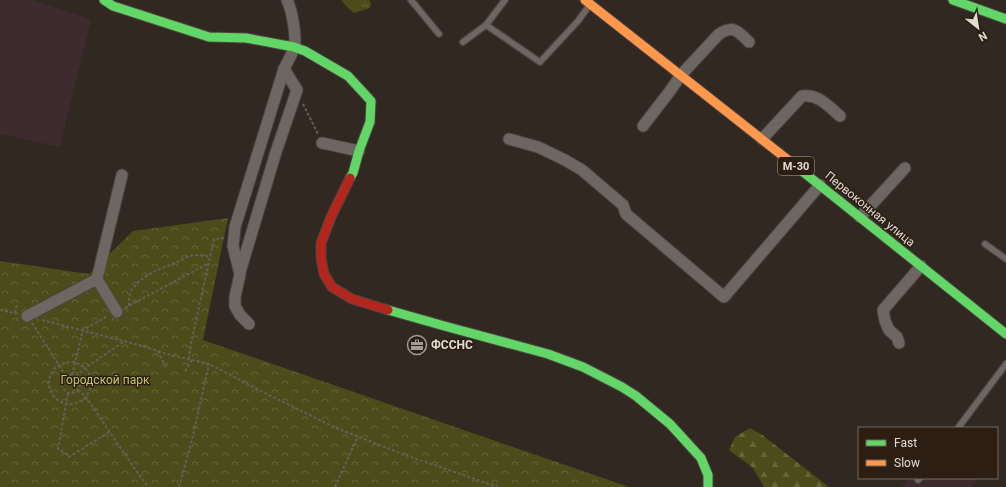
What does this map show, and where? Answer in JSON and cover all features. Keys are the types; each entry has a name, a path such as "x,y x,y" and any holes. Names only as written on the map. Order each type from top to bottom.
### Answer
{"main road":[{"path":"104,0 113,6 209,37 246,38 294,47 305,51 348,76 371,101 370,122 359,151 353,173 331,217 321,243 321,258 324,274 332,287 352,300 548,354 583,367 622,387 636,396 670,424 701,458 708,475 708,487"},
{"path":"953,0 1006,19"},
{"name":"Первоконная улица","path":"588,2 1006,334"}],"street":[{"path":"240,274 233,246 235,227 284,69 294,47 292,18 288,0"},
{"path":"643,126 681,75 724,30 732,29 740,33 749,42"},
{"path":"249,324 240,315 235,306 235,297 240,274 276,152 297,90 284,69"},
{"path":"762,139 802,96 810,95 822,100 840,116"},
{"path":"510,139 538,147 582,170 623,205 626,214 724,297 820,185"},
{"path":"322,143 359,151"},
{"path":"860,217 905,168"},
{"path":"117,312 97,279 122,175"},
{"path":"899,343 897,337 889,330 885,321 883,310 921,266"},
{"path":"27,316 97,279"}],"lane":[{"path":"411,0 439,34"},
{"path":"463,42 486,25 505,0"},
{"path":"486,25 540,62 578,21 588,2"},
{"path":"985,244 1006,259"},
{"path":"959,427 1006,364"}],"path":[{"path":"297,90 322,143"},
{"path":"185,371 191,359 191,343 214,239 234,238"},
{"path":"129,306 132,288 150,274 195,255 210,257"},
{"path":"72,375 83,330 209,263"},
{"path":"15,313 17,304"},
{"path":"27,316 66,376"},
{"path":"83,330 209,364 336,428 408,456 498,487"},
{"path":"76,376 85,368 125,342"},
{"path":"158,351 166,368"},
{"path":"75,362 85,368 88,372 91,384 90,389 86,397 79,402 67,404 56,399 52,394 49,388 50,376 59,365 75,362"},
{"path":"179,487 192,440 209,364"},
{"path":"66,376 76,376 80,381 78,390 73,393 64,390 62,385 63,379 66,376"},
{"path":"78,390 86,397 148,487"},
{"path":"68,392 58,449 69,457 109,432"},
{"path":"335,487 358,436"}],"shaded area":[{"path":"0,0 32,0 91,19 60,147 0,134"},
{"path":"908,479 977,479 971,487 902,487"}],"green space":[{"path":"341,0 369,0 371,3 370,8 354,13"},
{"name":"Городской парк","path":"228,218 203,340 629,487 0,487 0,261 89,274 133,231"},
{"path":"750,428 761,434 829,487 764,487 753,468 729,450 735,437"}],"traffic: fast":[{"path":"104,0 113,6 209,37 246,38 294,47 305,51 348,76 371,101 370,122 350,178"},
{"path":"953,0 1006,19"},
{"path":"802,171 1006,334"},
{"path":"388,310 548,354 583,367 622,387 636,396 670,424 701,458 708,475 708,487"}],"traffic: slow":[{"path":"585,0 802,171"}],"traffic: jam":[{"path":"350,178 331,217 321,243 321,258 324,274 332,287 352,299 388,310"}],"place":[{"name":"ФССНС","path":"417,345"}]}
